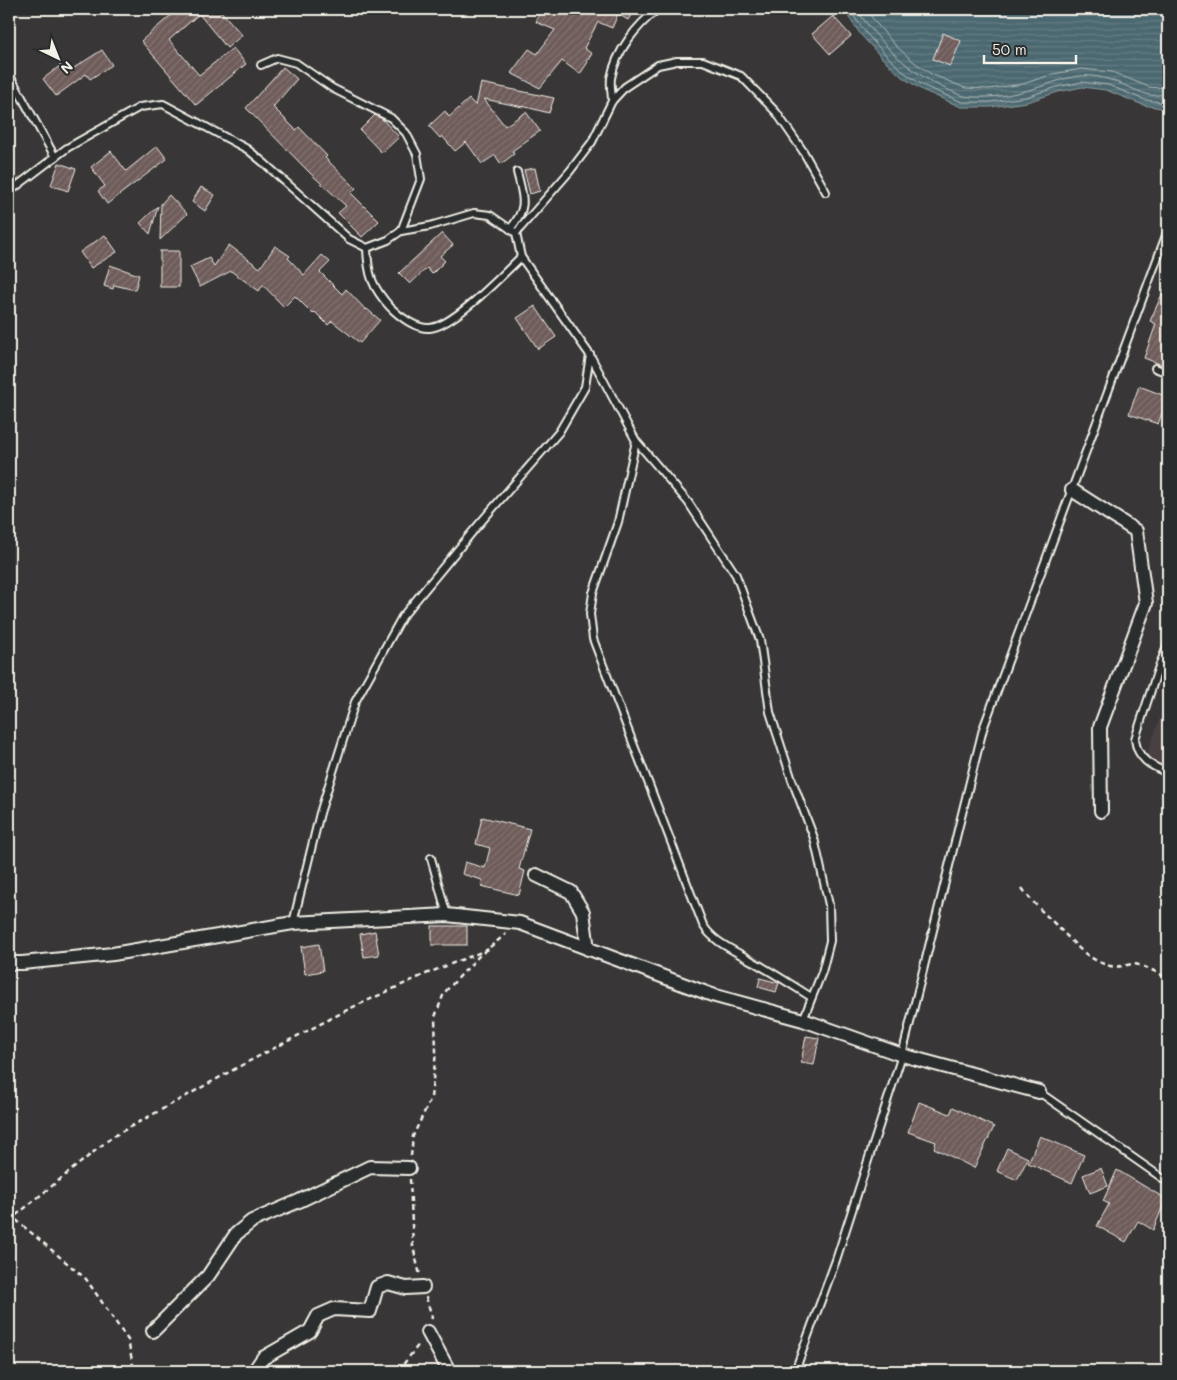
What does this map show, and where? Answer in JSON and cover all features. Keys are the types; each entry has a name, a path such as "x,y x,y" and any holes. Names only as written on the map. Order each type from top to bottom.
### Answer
{"street":[{"path":"1072,490 1136,531 1146,603 1100,728 1101,811"},
{"path":"536,875 571,892 583,912 588,949"},
{"path":"9,963 113,954 293,923 447,915 520,923 712,995 803,1020 902,1055 1039,1092"},
{"path":"153,1331 208,1276 236,1234 252,1221 370,1167 409,1168"},
{"path":"254,1371 263,1358 310,1330 318,1316 334,1310 370,1311 377,1287 388,1284 406,1288 423,1287"},
{"path":"428,1332 449,1371"}],"lane":[{"path":"612,101 610,79 616,60 649,12 658,9"},
{"path":"261,65 277,58 296,63 332,88 391,118 406,133 418,154 420,179 401,231"},
{"path":"513,231 570,171 592,142 612,101 625,87 658,65 677,61 703,61 742,76 776,112 826,192"},
{"path":"9,74 56,156"},
{"path":"9,192 67,148 140,107 163,104 247,149 349,239 367,248 388,240 401,231 430,226 474,213 490,215 513,231 521,257 590,356 636,441 688,502 736,575 760,640 770,712 792,780 814,838 829,905 830,941 822,972 803,1020"},
{"path":"513,231 519,219 524,201 517,172"},
{"path":"795,1371 836,1260 902,1055 983,729 1168,230"},
{"path":"367,248 368,269 374,286 385,301 398,315 415,325 430,328 442,325 454,317 521,257"},
{"path":"293,923 320,813 355,702 402,617 559,432 585,387 590,356"},
{"path":"1155,368 1168,373"},
{"path":"636,441 618,522 593,593 590,614 593,639 707,932 723,945 750,959 811,997"},
{"path":"1168,644 1135,739 1136,748 1146,763 1168,773"},
{"path":"431,858 447,915"},
{"path":"1039,1092 1165,1180 1168,1180"}],"path":[{"path":"1022,888 1034,904 1092,959 1113,967 1136,964 1168,979"},
{"path":"398,1371 428,1332 432,1317 413,1247 409,1168 413,1136 430,1098 436,1052 436,1017 444,993 489,948 520,923"},
{"path":"9,1221 112,1137 242,1065 351,1008 489,948"},
{"path":"9,1214 86,1279 128,1340 134,1371"}],"shaded area":[{"path":"1168,695 1168,768 1145,760"}],"water":[{"path":"843,9 1168,9 1168,105 1161,108 1143,105 1106,90 1082,87 1027,102 990,107 961,107 922,90 902,77 861,35"}],"building":[{"path":"178,9 219,9 242,35 227,48 199,14 169,40 199,75 233,48 246,64 196,105 141,41"},
{"path":"541,9 635,9 628,20 618,14 612,28 598,22 584,48 592,54 586,61 588,62 580,74 562,61 540,88 511,73 529,49 537,54 555,30 536,22"},
{"path":"833,16 851,36 830,54 812,34"},
{"path":"943,33 961,41 950,66 933,59"},
{"path":"102,50 112,65 90,79 86,74 56,96 43,79 61,65 66,73"},
{"path":"283,67 297,79 273,107 296,130 299,127 327,156 325,158 356,188 351,193 379,221 362,237 338,213 346,206 310,173 246,108"},
{"path":"481,83 554,98 549,113 484,99 505,126 526,112 540,131 512,151 514,154 501,164 495,155 482,164 466,142 455,151 442,136 440,138 429,126 445,111 449,117 469,99 476,106"},
{"path":"375,115 382,119 399,137 382,153 360,130"},
{"path":"157,146 167,159 107,204 98,191 105,186 91,167 111,151 126,171"},
{"path":"59,163 76,169 68,191 51,185"},
{"path":"535,168 540,191 530,194 524,170"},
{"path":"201,187 215,195 205,211 192,202"},
{"path":"169,195 187,214 160,240 161,204"},
{"path":"158,206 150,234 140,223"},
{"path":"442,233 453,245 440,256 445,261 432,274 427,268 410,284 399,273"},
{"path":"105,235 117,252 91,268 80,252"},
{"path":"229,245 260,268 275,246 290,256 288,258 304,275 322,255 330,262 320,272 342,294 346,289 366,310 380,320 360,343 332,321 328,325 315,312 313,314 295,296 284,307 263,285 259,291 231,271 200,287 190,267 209,258 214,266"},
{"path":"160,251 179,251 179,287 160,287"},
{"path":"110,265 139,275 135,290 114,285 113,289 104,286"},
{"path":"1168,281 1168,367 1144,358 1156,324 1150,321"},
{"path":"535,306 556,337 538,349 517,318"},
{"path":"1139,386 1168,397 1158,424 1129,414"},
{"path":"482,817 530,829 519,869 525,871 519,895 481,886 482,880 462,874 465,862 485,868 490,848 476,844"},
{"path":"432,926 467,926 467,945 432,945"},
{"path":"375,931 379,955 364,957 360,934"},
{"path":"319,944 323,971 305,974 301,947"},
{"path":"760,978 779,983 776,992 758,987"},
{"path":"806,1036 819,1038 814,1065 801,1063"},
{"path":"919,1102 950,1114 953,1107 994,1127 974,1168 934,1148 936,1142 908,1132"},
{"path":"1040,1136 1084,1155 1072,1183 1028,1163"},
{"path":"1007,1148 1028,1158 1017,1180 997,1171"},
{"path":"1101,1168 1108,1186 1090,1193 1083,1175"},
{"path":"1117,1170 1166,1199 1153,1230 1138,1221 1126,1242 1097,1226 1109,1204 1103,1201"}]}
